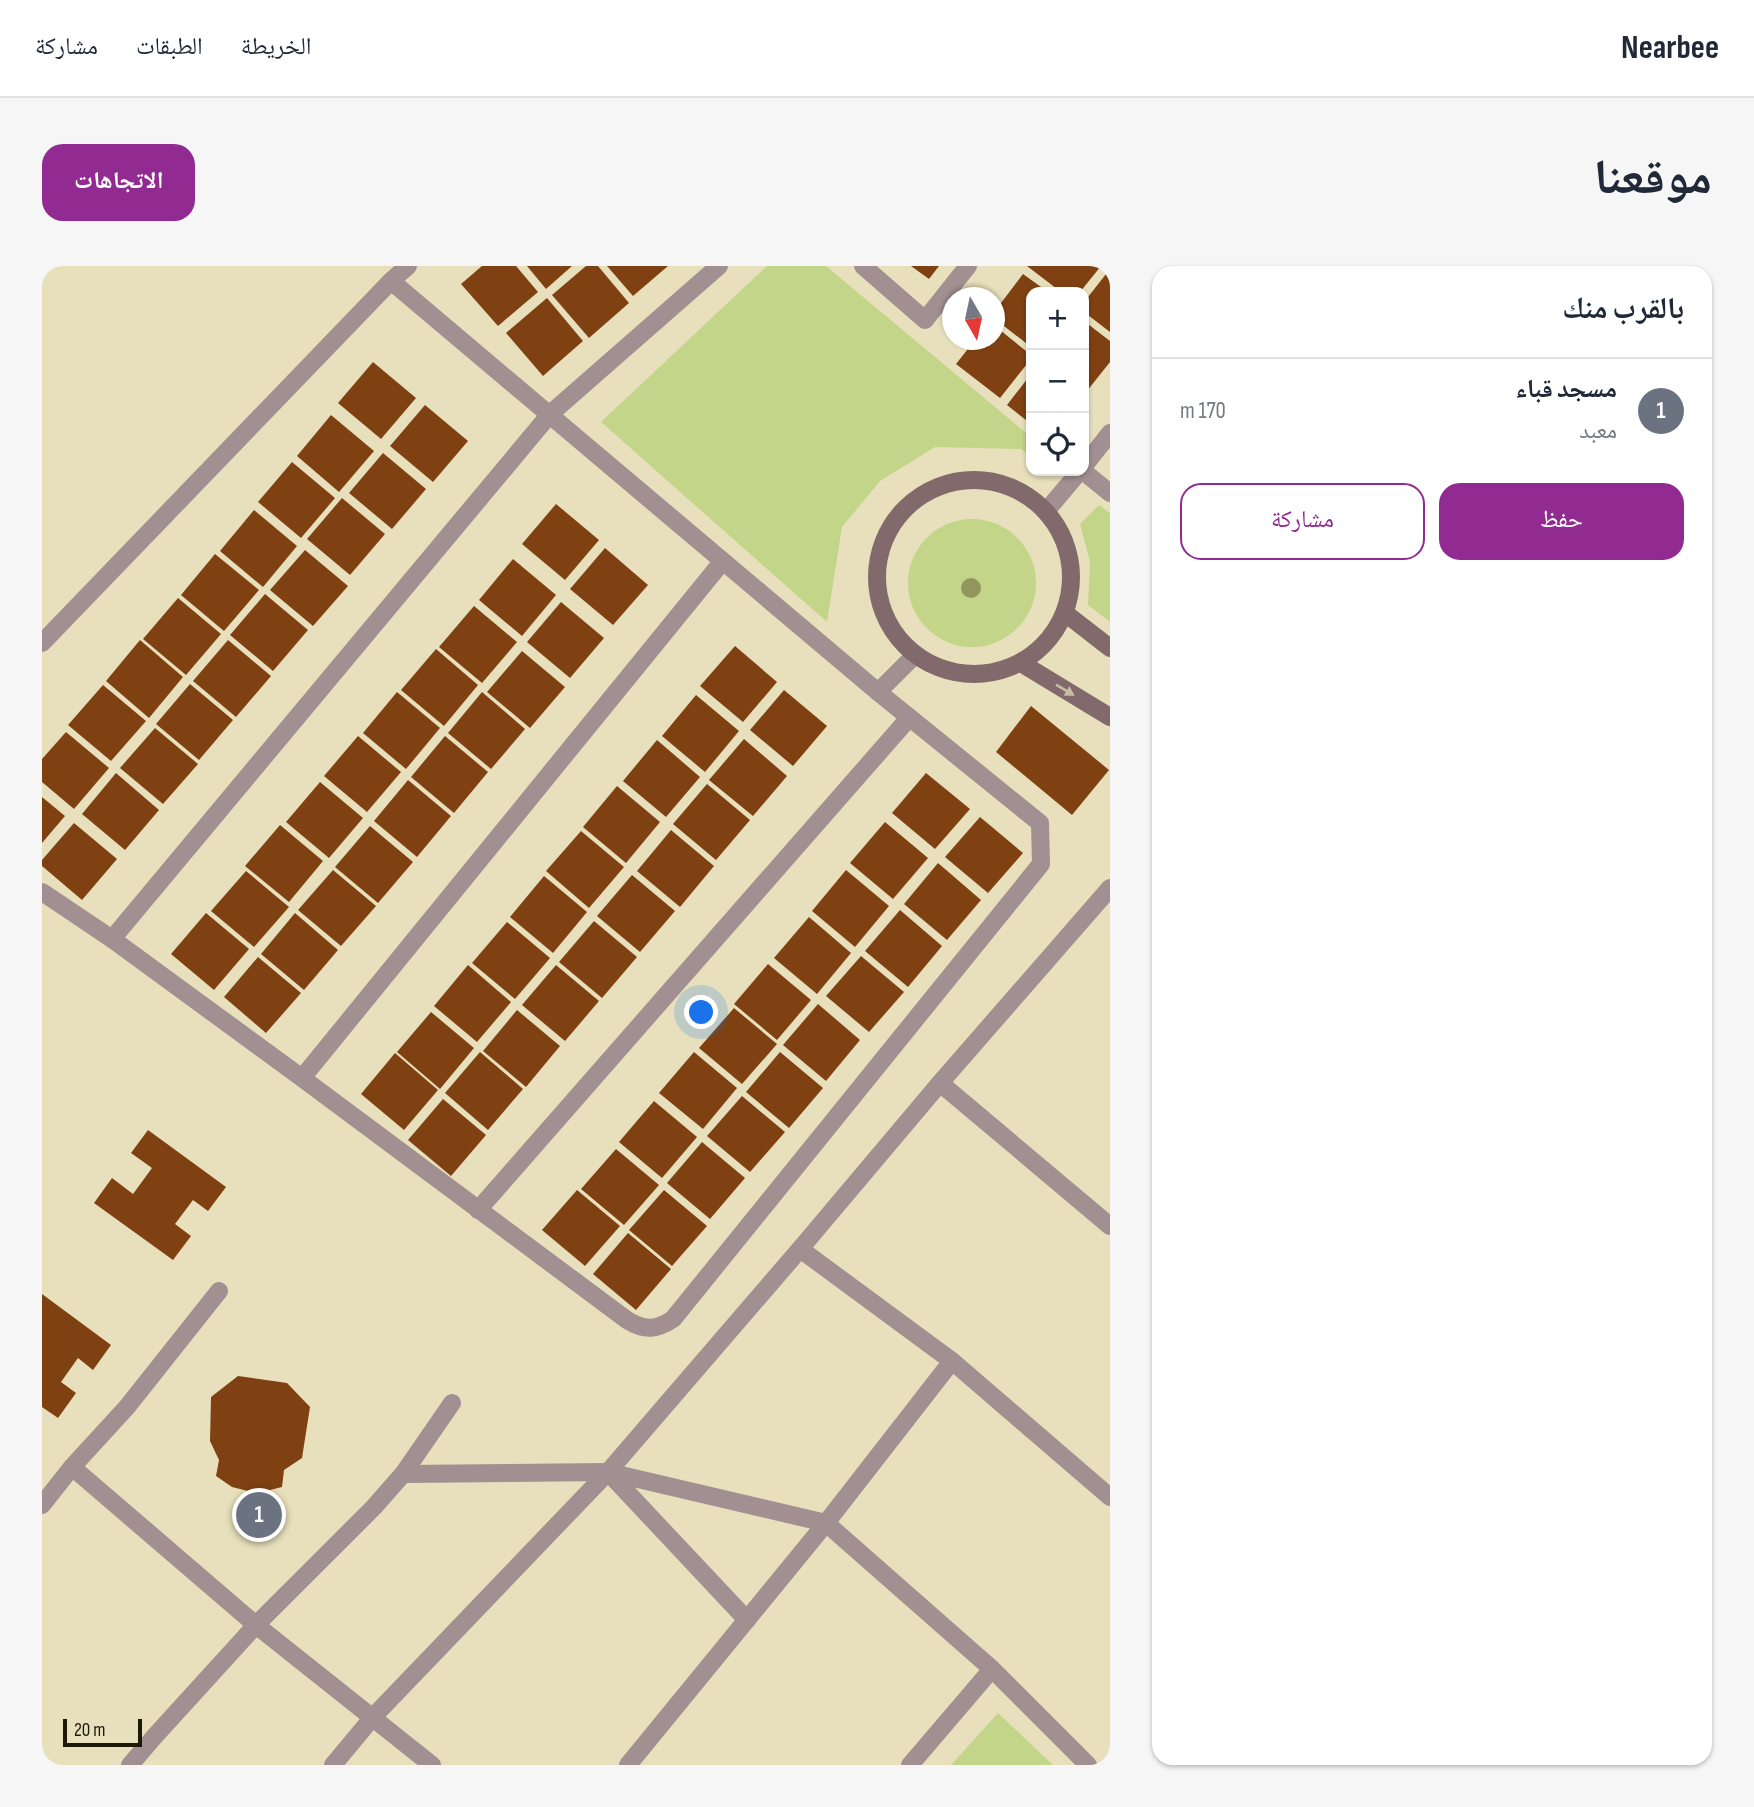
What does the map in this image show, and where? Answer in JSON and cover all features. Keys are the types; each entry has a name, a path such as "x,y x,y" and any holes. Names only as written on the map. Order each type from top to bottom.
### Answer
{"street":[{"path":"42,643 408,266"},
{"path":"112,939 550,414 719,266"},
{"path":"863,266 925,320 968,266"},
{"path":"42,892 112,939 638,1326 650,1328 663,1326 673,1319 1041,864 1040,823 722,562 391,281"},
{"path":"1089,460 1110,433"},
{"path":"1046,510 1077,476"},
{"path":"1088,476 1110,493"},
{"path":"957,480 990,480 1021,491 1046,510 1062,533 1071,559 1072,586 1065,613 1055,633 1040,650 1021,663 995,673 967,675 940,669 915,655 893,632 879,602 876,570 883,538 901,511 927,491 957,480"},
{"path":"302,1078 722,562"},
{"path":"1065,613 1110,648"},
{"path":"878,692 915,655"},
{"path":"1021,663 1110,717"},
{"path":"478,1210 909,718"},
{"path":"333,1765 373,1717 608,1472 1110,888"},
{"path":"940,1083 1110,1226"},
{"path":"800,1249 953,1361 1110,1497"},
{"path":"42,1504 127,1408 219,1291"},
{"path":"628,1765 826,1523 953,1361"},
{"path":"130,1765 256,1625 374,1507 403,1474 452,1403"},
{"path":"72,1467 256,1625 432,1765"},
{"path":"608,1472 747,1620"},
{"path":"403,1474 608,1472 826,1523 992,1669 1088,1765"},
{"path":"910,1765 992,1669"}],"green space":[{"path":"767,266 826,266 1026,433 1026,452 1021,449 935,447 880,481 842,527 827,622 601,422"},
{"path":"1099,505 1110,513 1110,622 1088,605 1090,562 1080,524"},
{"path":"972,519 997,524 1017,538 1031,558 1036,583 1031,608 1017,628 997,642 972,647 947,642 927,628 913,608 908,583 913,558 927,538 947,524"},
{"path":"998,1713 1053,1765 951,1765"}],"building":[{"path":"482,266 516,266 538,292 498,326 461,284"},
{"path":"527,266 572,266 546,289"},
{"path":"586,266 598,266 629,303 589,338 552,295"},
{"path":"607,266 668,266 633,296"},
{"path":"911,266 939,266 929,279"},
{"path":"1027,266 1101,266 1084,287 1054,287"},
{"path":"1110,269 1110,332 1089,316 1089,296"},
{"path":"1023,274 1041,287 1026,287 1026,343 1005,327 1005,298"},
{"path":"547,298 583,341 543,376 506,333"},
{"path":"1089,325 1110,341 1110,362 1089,388"},
{"path":"1005,334 1026,351 1026,365 1000,398 956,364 967,350 1005,350"},
{"path":"373,362 416,398 381,439 338,403"},
{"path":"1026,380 1026,420 1007,405"},
{"path":"425,405 468,441 433,482 390,446"},
{"path":"331,415 374,451 339,492 297,456"},
{"path":"383,453 426,489 392,529 349,493"},
{"path":"292,462 335,498 301,538 258,502"},
{"path":"342,498 385,534 350,575 307,539"},
{"path":"556,504 599,540 565,580 522,544"},
{"path":"254,510 297,546 263,587 220,551"},
{"path":"605,548 648,585 613,625 570,589"},
{"path":"305,550 348,586 313,626 270,590"},
{"path":"215,554 259,590 224,631 181,595"},
{"path":"513,559 556,595 522,636 479,600"},
{"path":"265,594 308,630 273,671 230,635"},
{"path":"178,598 221,634 186,675 143,639"},
{"path":"561,602 604,638 570,678 527,642"},
{"path":"474,606 517,642 482,683 439,647"},
{"path":"140,640 183,677 149,718 106,681"},
{"path":"228,640 271,676 236,717 193,681"},
{"path":"735,646 777,682 743,722 700,686"},
{"path":"436,649 478,685 444,726 401,690"},
{"path":"522,651 565,687 530,728 487,692"},
{"path":"190,684 233,720 199,760 156,724"},
{"path":"103,685 146,721 111,761 68,725"},
{"path":"784,690 827,726 793,766 750,730"},
{"path":"397,692 440,728 406,769 363,733"},
{"path":"482,692 525,729 491,769 448,733"},
{"path":"696,695 739,731 705,772 662,736"},
{"path":"1031,706 1109,770 1072,815 996,752"},
{"path":"155,728 198,764 163,804 120,768"},
{"path":"66,732 109,768 74,809 42,782 42,759"},
{"path":"358,736 401,772 367,812 324,776"},
{"path":"445,736 488,772 454,813 411,777"},
{"path":"744,739 787,776 753,816 709,780"},
{"path":"657,740 700,777 666,817 623,781"},
{"path":"116,773 159,810 125,850 82,814"},
{"path":"926,773 970,809 935,849 892,813"},
{"path":"408,780 451,816 417,857 374,821"},
{"path":"320,782 363,818 329,858 286,822"},
{"path":"707,784 750,820 716,860 673,824"},
{"path":"617,786 660,822 626,863 583,827"},
{"path":"42,797 65,816 42,843"},
{"path":"980,817 1023,853 988,893 945,857"},
{"path":"885,822 928,858 893,899 850,863"},
{"path":"74,823 117,859 82,900 42,866 42,860"},
{"path":"280,825 323,861 289,902 245,866"},
{"path":"370,826 413,862 378,903 335,867"},
{"path":"671,830 714,866 680,907 637,871"},
{"path":"581,831 624,867 589,908 546,871"},
{"path":"938,863 981,900 947,940 904,904"},
{"path":"333,870 376,906 341,946 298,910"},
{"path":"846,870 889,906 855,947 812,911"},
{"path":"246,871 289,907 254,947 211,911"},
{"path":"632,875 675,911 640,952 597,916"},
{"path":"544,876 587,912 553,953 510,917"},
{"path":"900,910 942,946 908,987 865,951"},
{"path":"206,913 249,949 214,990 171,954"},
{"path":"295,913 338,950 304,990 261,954"},
{"path":"809,917 851,953 817,994 774,958"},
{"path":"594,921 637,957 602,998 559,962"},
{"path":"507,922 550,958 515,999 472,963"},
{"path":"861,956 904,992 869,1032 826,996"},
{"path":"258,957 301,993 266,1033 224,997"},
{"path":"768,964 811,1000 777,1040 734,1004"},
{"path":"468,965 511,1002 477,1042 434,1006"},
{"path":"556,965 599,1001 565,1041 522,1005"},
{"path":"818,1004 860,1040 826,1081 783,1045"},
{"path":"734,1008 777,1044 742,1084 699,1048"},
{"path":"517,1010 560,1046 526,1087 483,1051"},
{"path":"431,1012 474,1048 440,1089 397,1052"},
{"path":"480,1052 523,1089 488,1130 445,1093"},
{"path":"694,1052 737,1088 703,1129 659,1093"},
{"path":"780,1052 823,1088 789,1128 746,1092"},
{"path":"395,1053 438,1090 404,1130 361,1094"},
{"path":"742,1096 785,1132 750,1172 707,1136"},
{"path":"443,1099 486,1135 451,1176 408,1140"},
{"path":"654,1101 697,1137 662,1178 619,1142"},
{"path":"148,1130 226,1187 208,1211 193,1200 175,1224 191,1236 173,1260 94,1203 112,1178 133,1194 152,1168 131,1153"},
{"path":"702,1142 745,1178 710,1219 667,1183"},
{"path":"616,1149 659,1185 624,1225 581,1189"},
{"path":"577,1190 620,1226 585,1266 542,1230"},
{"path":"664,1190 707,1226 672,1266 629,1230"},
{"path":"628,1233 671,1269 636,1310 593,1274"},
{"path":"42,1294 111,1345 93,1370 78,1358 61,1382 76,1393 58,1418 42,1407"},
{"path":"238,1376 287,1383 310,1407 302,1458 284,1470 282,1487 262,1492 248,1491 232,1487 216,1476 219,1460 210,1441 211,1397"}],"place":[{"name":"مسجد قباء","path":"259,1515"}]}
